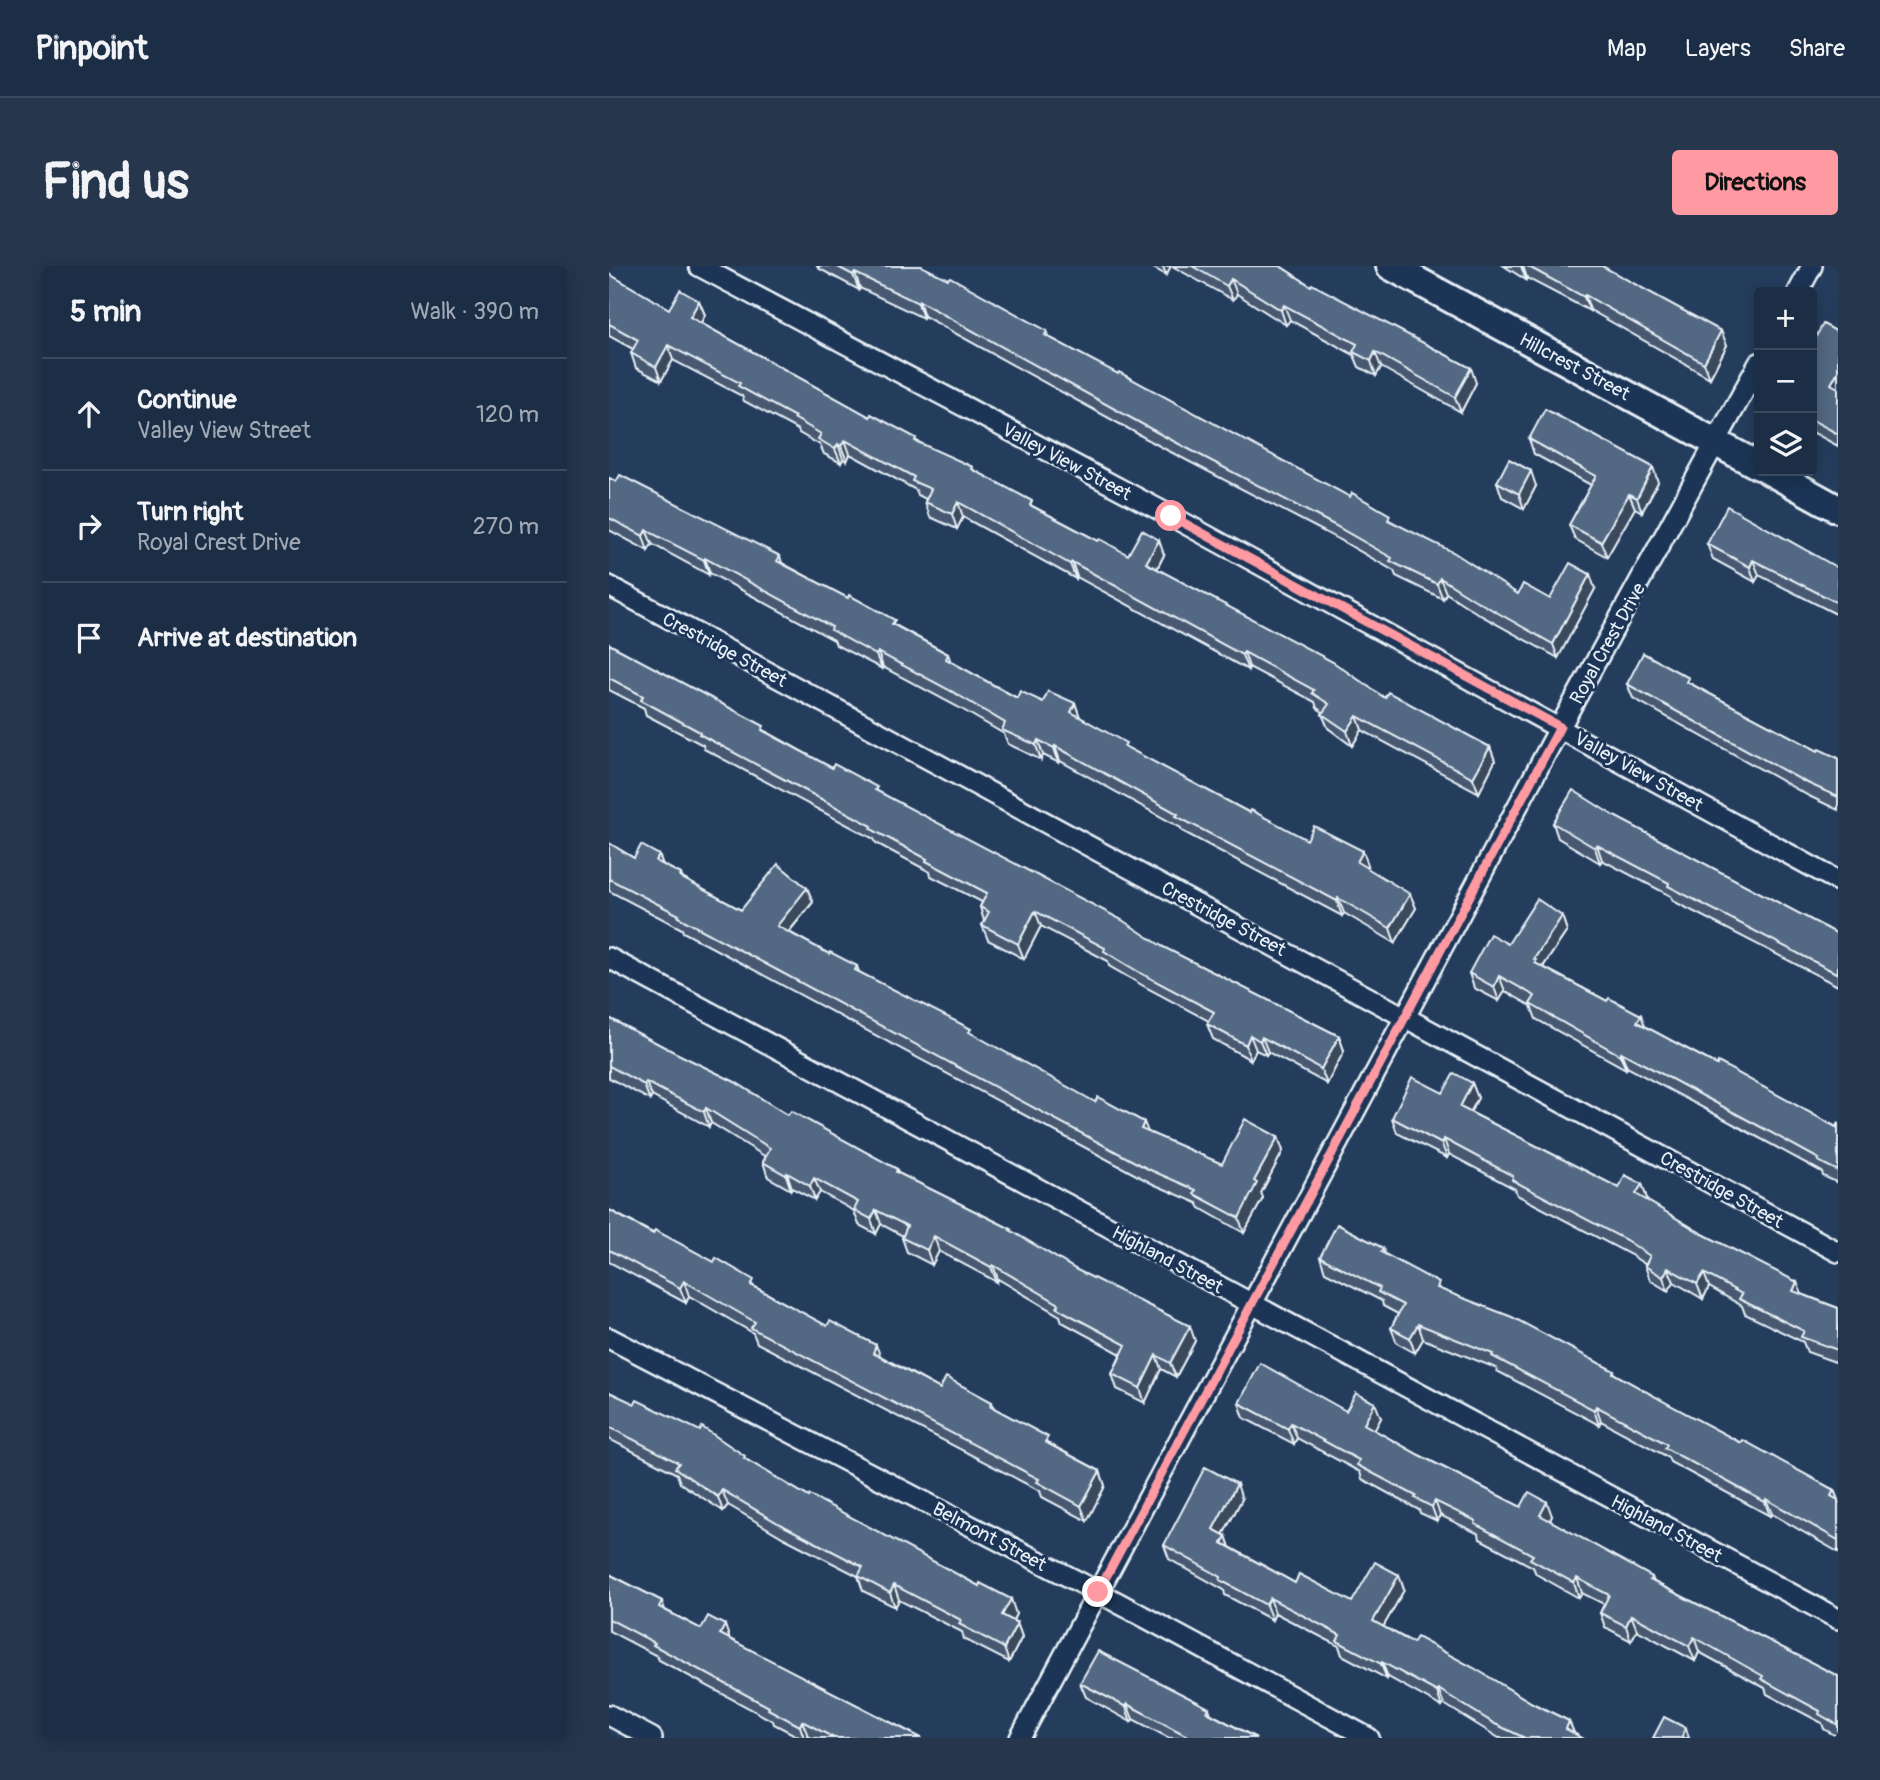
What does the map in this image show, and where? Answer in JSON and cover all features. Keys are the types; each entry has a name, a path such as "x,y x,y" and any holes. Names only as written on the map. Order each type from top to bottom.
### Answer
{"street":[{"name":"Valley View Street","path":"699,266 1159,510 1838,881"},
{"name":"Hillcrest Street","path":"1390,266 1754,463"},
{"path":"1801,287 1812,266"},
{"name":"Royal Crest Drive","path":"1020,1738 1560,727 1754,372"},
{"path":"1778,476 1838,509"},
{"name":"Crestridge Street","path":"609,586 1838,1252"},
{"name":"Highland Street","path":"609,958 1838,1619"},
{"name":"Belmont Street","path":"609,1338 1098,1592 1369,1738"},
{"path":"609,1715 652,1738"}],"building":[{"path":"836,266 921,266 948,279 950,277 1047,331 1045,335 1350,497 1352,493 1390,515 1388,520 1453,552 1518,594 1523,584 1550,599 1570,563 1590,574 1553,644 1440,578 1437,584 1390,561 1392,558 1334,525 1160,434 919,301 918,303"},
{"path":"1192,266 1280,266 1311,286 1312,284 1471,368 1455,397 1375,352 1371,361 1353,352 1357,344 1284,305 1281,310 1231,279 1227,286"},
{"path":"1527,266 1602,266 1721,331 1704,363 1585,295 1584,297"},
{"path":"609,274 669,309 680,290 699,301 690,317 870,417 871,414 916,438 915,441 973,467 972,469 1032,501 1030,505 1098,541 1100,539 1128,555 1142,530 1159,540 1146,563 1333,662 1385,698 1388,692 1490,747 1473,778 1357,716 1347,731 1322,714 1329,704 1312,693 1314,690 1244,652 1242,655 958,502 952,514 925,502 931,489 912,481 914,477 845,440 835,449 818,439 821,434 795,417 738,386 740,383 668,345 656,367 631,353 638,340 609,324"},
{"path":"1823,324 1838,332 1838,371 1831,384 1838,388 1838,434 1817,423 1817,335"},
{"path":"1545,409 1653,467 1637,498 1629,494 1601,542 1569,525 1596,476 1529,439"},
{"path":"1509,459 1531,471 1519,494 1497,482"},
{"path":"620,475 780,556 777,561 895,620 892,624 948,654 946,659 1017,698 1020,691 1043,702 1048,691 1075,703 1071,712 1126,743 1124,746 1250,813 1251,810 1307,840 1314,826 1363,851 1357,862 1410,894 1390,928 1338,898 1337,901 1176,816 1178,814 1055,746 1054,748 1038,740 1036,745 1002,730 1005,723 953,692 878,652 876,655 831,630 832,627 705,558 704,560 646,530 643,536 609,518 609,478 616,482"},
{"path":"1727,506 1838,568 1838,603 1753,560 1750,567 1707,544"},
{"path":"609,644 764,726 762,730 832,768 834,764 877,787 875,790 1122,920 1163,947 1339,1036 1321,1069 1262,1037 1260,1041 1250,1035 1246,1045 1207,1024 1214,1012 1142,974 1104,951 1105,948 1035,911 1018,944 982,925 989,912 980,907 987,893 871,829 872,826 641,700 643,696 609,678"},
{"path":"1643,653 1689,678 1687,682 1818,751 1819,749 1838,758 1838,797 1803,781 1627,684"},
{"path":"1573,790 1614,816 1838,934 1838,974 1668,886 1669,883 1597,845 1595,848 1553,823"},
{"path":"609,843 634,858 641,845 659,855 656,861 681,874 680,877 741,910 778,864 807,888 777,926 857,966 855,970 971,1029 969,1032 1095,1102 1098,1097 1144,1122 1141,1129 1222,1164 1245,1119 1278,1137 1254,1181 1257,1183 1239,1218 1194,1194 1196,1190 1148,1169 609,879"},
{"path":"1537,899 1562,916 1534,959 1535,963 1607,1001 1609,998 1641,1015 1637,1022 1717,1065 1718,1062 1836,1127 1838,1123 1838,1171 1530,1004 1535,996 1499,976 1494,987 1469,973 1490,934 1508,944"},
{"path":"609,1018 735,1082 788,1115 791,1111 897,1169 896,1172 1011,1229 1077,1270 1190,1326 1170,1363 1156,1355 1140,1388 1112,1374 1126,1345 1057,1308 1059,1304 993,1265 991,1267 934,1236 927,1250 902,1238 907,1226 876,1210 871,1219 854,1210 858,1202 814,1178 810,1186 763,1162 770,1148 706,1108 704,1112 609,1066"},
{"path":"1454,1073 1472,1083 1460,1107 1619,1188 1625,1175 1642,1184 1636,1194 1701,1233 1797,1282 1793,1291 1838,1308 1838,1350 1801,1337 1804,1331 1739,1299 1742,1294 1704,1273 1697,1284 1668,1268 1663,1277 1645,1266 1650,1256 1626,1240 1512,1180 1513,1176 1444,1139 1442,1144 1392,1118 1412,1077 1443,1093"},
{"path":"609,1210 653,1234 655,1230 714,1262 716,1258 754,1280 751,1285 827,1326 830,1321 876,1345 873,1353 940,1389 946,1377 992,1402 990,1406 1048,1437 1045,1442 1100,1471 1081,1506 1037,1482 1039,1479 751,1328 755,1322 684,1281 680,1288 609,1250"},
{"path":"1337,1224 1383,1248 1381,1252 1439,1283 1437,1288 1512,1317 1614,1371 1613,1373 1670,1405 1741,1443 1743,1440 1834,1490 1831,1496 1838,1500 1838,1540 1766,1499 1765,1502 1665,1448 1667,1444 1596,1406 1594,1410 1492,1356 1493,1354 1418,1324 1410,1338 1391,1328 1403,1305 1378,1292 1380,1288 1320,1257"},
{"path":"1260,1363 1346,1411 1356,1393 1375,1403 1364,1424 1521,1507 1529,1492 1547,1502 1540,1515 1652,1577 1650,1580 1838,1676 1838,1725 1819,1714 1820,1711 1761,1679 1763,1676 1694,1637 1689,1646 1631,1615 1626,1626 1600,1613 1609,1595 1577,1578 1574,1583 1530,1559 1533,1555 1475,1524 1476,1521 1435,1501 1432,1507 1415,1498 1416,1496 1357,1465 1359,1460 1291,1423 1288,1429 1239,1403"},
{"path":"609,1392 635,1404 637,1400 700,1431 702,1427 745,1456 744,1458 809,1497 810,1495 979,1586 980,1583 1011,1599 1002,1615 1017,1623 1004,1648 959,1624 961,1620 894,1585 890,1593 858,1576 863,1567 778,1523 722,1490 718,1497 675,1468 679,1463 609,1427"},
{"path":"1205,1467 1237,1484 1213,1529 1226,1536 1222,1543 1295,1583 1299,1574 1352,1602 1375,1562 1399,1575 1373,1621 1413,1643 1417,1637 1569,1721 1566,1729 1582,1738 1525,1738 1495,1724 1438,1689 1437,1692 1337,1641 1340,1635 1270,1598 1266,1605 1164,1545"},
{"path":"609,1574 662,1601 659,1607 701,1629 708,1616 725,1625 720,1634 921,1738 834,1738 802,1721 800,1726 609,1619"},
{"path":"1098,1651 1209,1708 1207,1712 1256,1738 1191,1738 1080,1683"},
{"path":"1664,1717 1686,1728 1681,1738 1653,1738"}],"route":[{"path":"1098,1592 1560,727 1171,516"}]}
